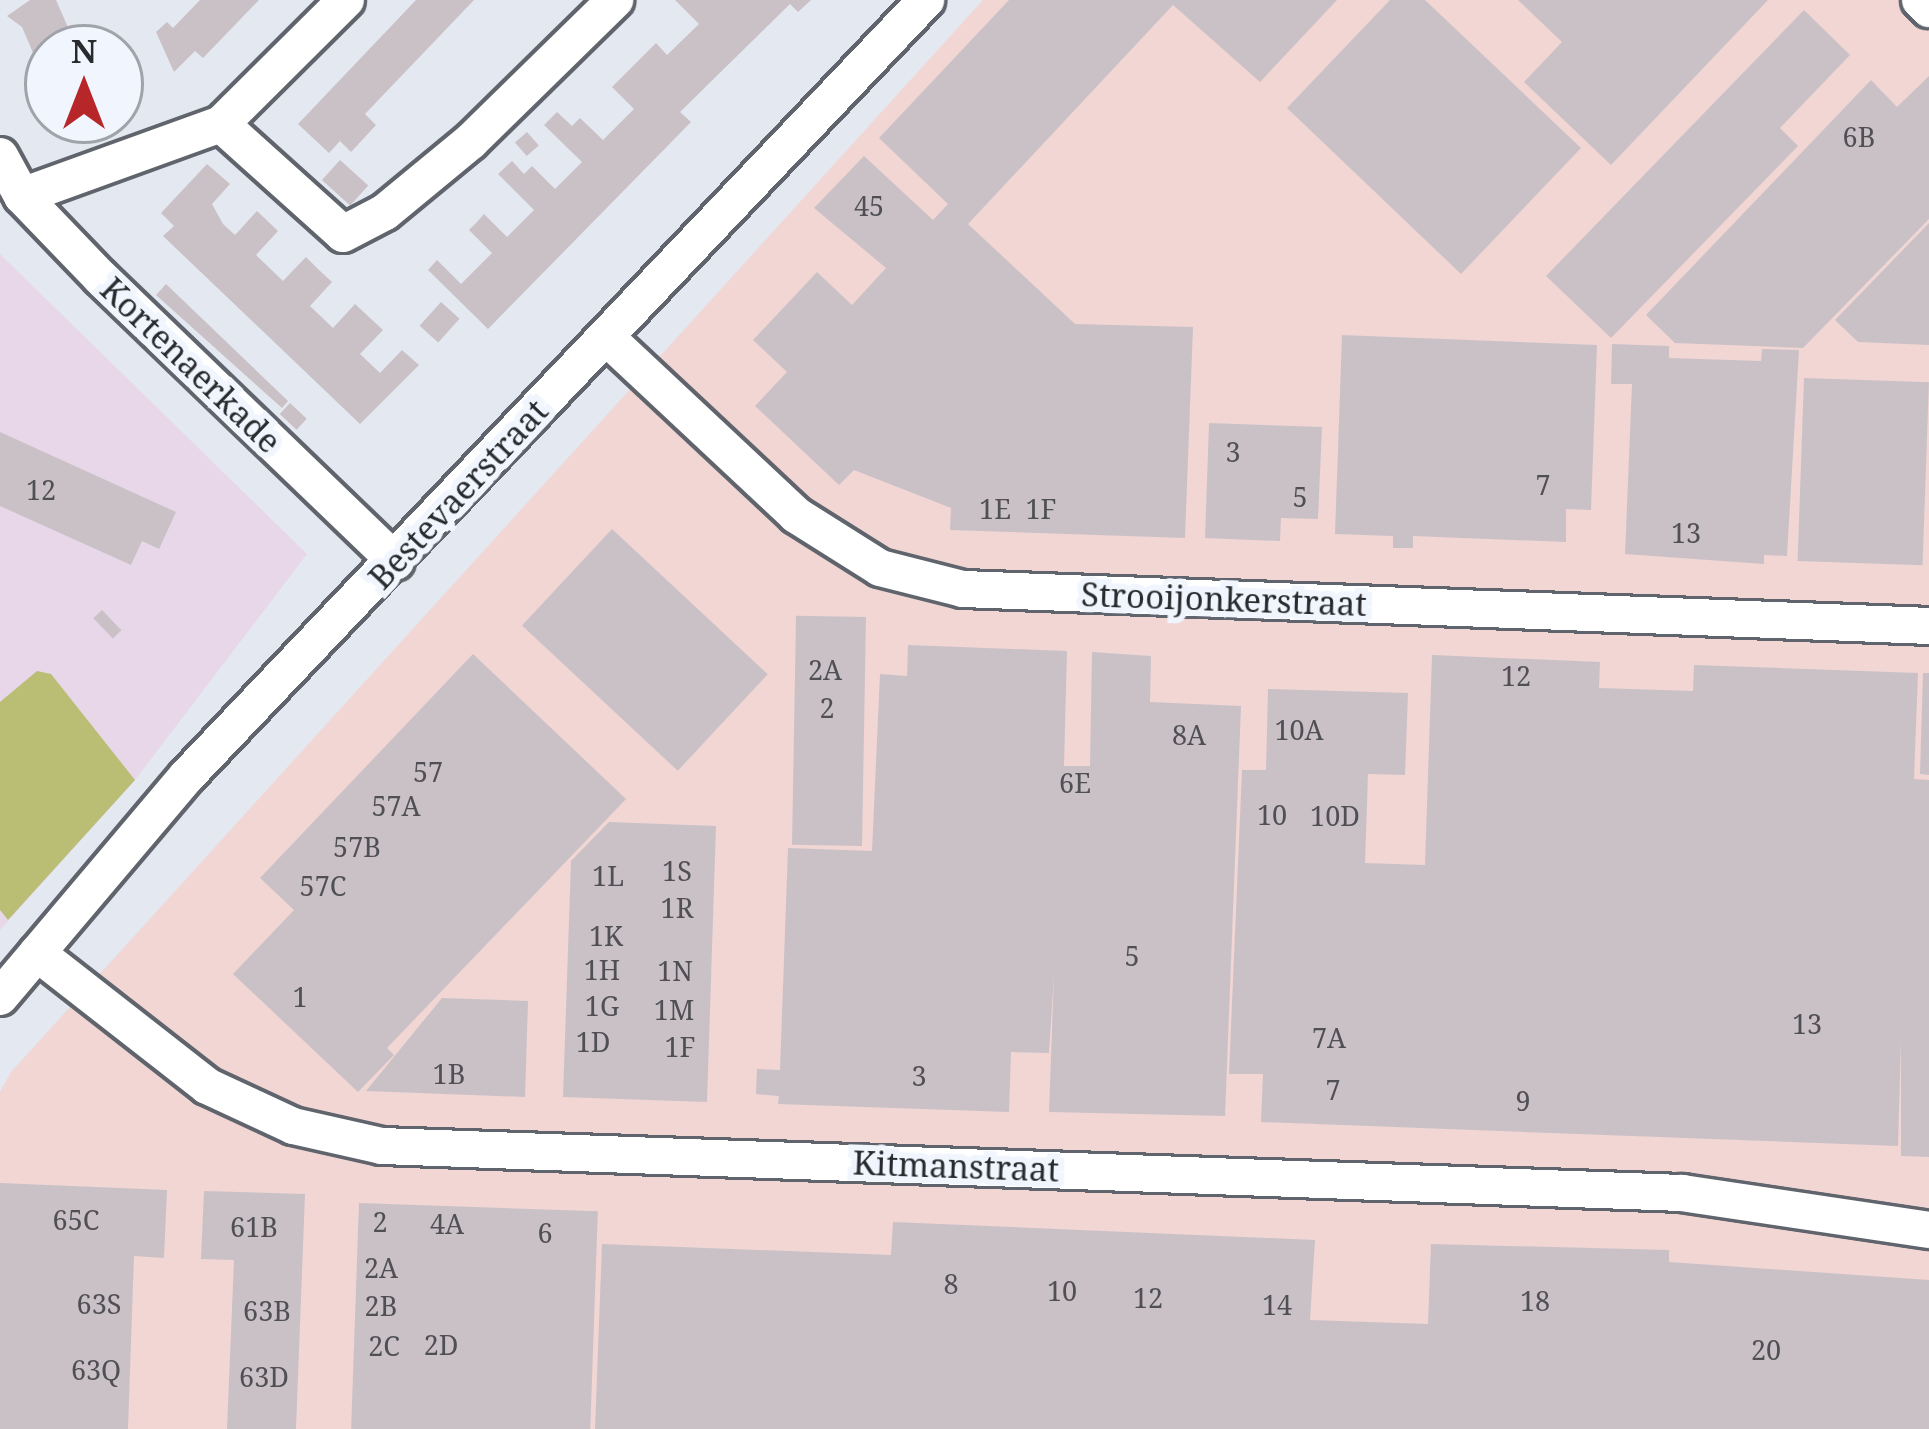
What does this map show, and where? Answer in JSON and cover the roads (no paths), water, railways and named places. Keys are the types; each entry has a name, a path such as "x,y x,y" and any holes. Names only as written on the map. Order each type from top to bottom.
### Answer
{"street":[{"path":"22,196 221,124 346,0"},
{"path":"221,124 343,234 386,212 615,0"},
{"name":"Bestevaerstraat","path":"0,997 187,776 396,562 926,0"},
{"path":"1920,0 1929,9"},
{"name":"Kortenaerkade","path":"0,156 22,196 396,562"},
{"name":"Strooijonkerstraat","path":"606,337 796,515 880,568 964,589 1929,626"},
{"name":"Kitmanstraat","path":"37,953 207,1086 293,1126 382,1146 1682,1193 1929,1230"}]}
